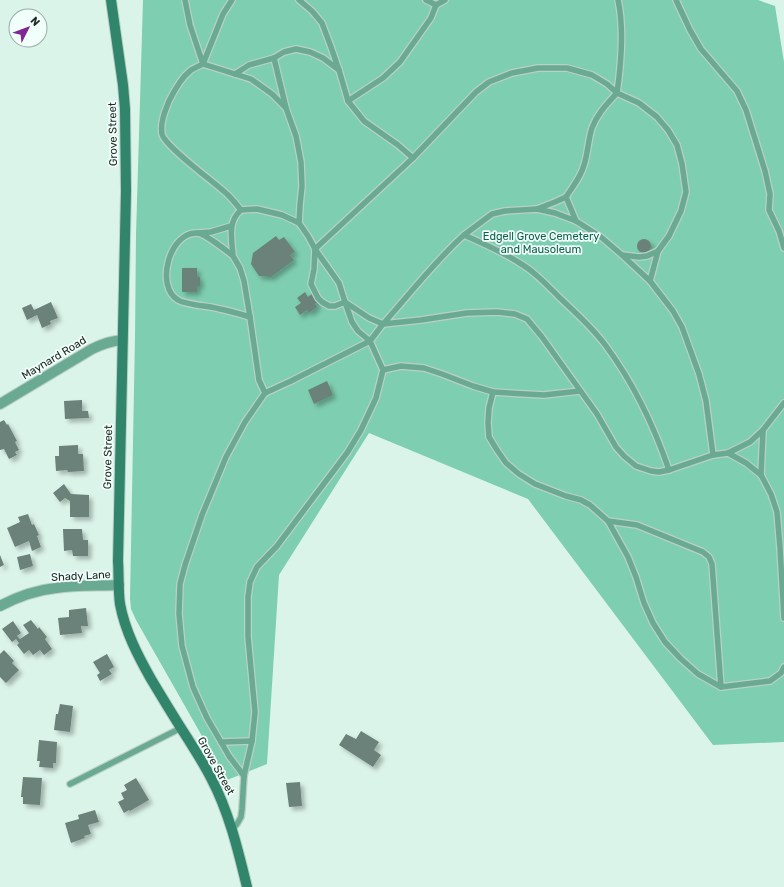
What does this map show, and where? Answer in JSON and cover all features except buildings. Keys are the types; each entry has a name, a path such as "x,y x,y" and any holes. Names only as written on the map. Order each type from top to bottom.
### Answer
{"street":[{"name":"Grove Street","path":"111,0 125,109 126,184 122,340 120,604 135,649 149,676 202,761 216,787 232,829 247,887"},
{"name":"Maynard Road","path":"0,404 92,349 112,341 122,340"},
{"name":"Shady Lane","path":"0,606 23,596 54,588 69,586 119,585"}],"lane":[{"path":"185,0 190,26 203,64"},
{"path":"203,64 223,14 232,0"},
{"path":"299,0 312,11 322,23 339,70 348,101 364,121 398,144 414,158"},
{"path":"426,0 436,5"},
{"path":"348,101 383,78 400,62 432,18 436,5 445,0"},
{"path":"537,209 566,196 579,178 584,165 592,129 597,117 617,93 621,37 621,13 618,0"},
{"path":"676,0 701,49 737,91 746,110 765,171 770,194 769,210 779,231 784,248"},
{"path":"235,74 249,66 274,58 284,52 296,49 310,52 323,58 339,70"},
{"path":"274,58 286,108 296,136 301,162 302,186 299,223"},
{"path":"241,210 230,197 180,155 162,135 162,125 165,111 171,97 180,81 190,70 203,64 251,79 272,94 286,108"},
{"path":"345,302 335,306 328,306 318,298 311,284 314,269 315,249 414,158 476,92 489,82 512,73 538,68 567,68 592,75 607,84 617,93 639,103 657,117 668,130 677,145 682,164 686,192 681,211 669,236 658,251 650,281"},
{"path":"566,196 576,221"},
{"path":"232,829 241,817 244,776 252,741 255,712 248,637 248,597 250,582 257,567 277,546 347,453 361,430 376,398 383,370 370,341 358,331 352,322 339,283 299,223 282,215 257,208 241,210 236,214 231,226 233,256"},
{"path":"244,776 229,756 207,718 193,687 182,646 179,614 180,584 185,565 202,515 226,457 245,422 265,393 370,341 383,324 449,249 464,235 492,214 505,211 537,209 555,213 576,221 622,255 650,281 682,327 699,374 706,401 713,455"},
{"path":"231,226 211,232 186,235 177,243 170,255 166,274 168,289 179,301 221,309 250,317"},
{"path":"198,233 221,246 233,256 240,268 244,281 259,380 265,393"},
{"path":"464,235 520,262 587,324 605,345 628,379 645,410 669,470"},
{"path":"622,255 639,257 647,256 658,251"},
{"path":"345,302 369,318 383,324 467,313 497,312 515,314 527,319 542,337 597,414 616,447 636,466 651,471 659,472 669,470 713,455 728,453 750,442 763,430 784,403"},
{"path":"383,370 400,366 424,368 493,392 544,395 580,391"},
{"path":"493,392 489,408 489,437 506,463 519,474 535,484 590,505 608,521 628,557 644,603 653,623 665,642 680,659 698,674 721,687 770,681 781,672 784,667"},
{"path":"761,475 763,430"},
{"path":"728,453 746,463 761,475 771,494 776,512 780,548 784,618"},
{"path":"608,521 637,525 703,552 709,557 712,564 721,687"},
{"path":"70,784 181,728"},
{"path":"221,742 252,741"}],"green space":[{"name":"Edgell Grove Cemetery and Mausoleum","path":"143,0 758,0 775,6 784,62 784,742 713,745 528,499 369,433 279,575 267,764 227,780 131,609 136,235"}]}
